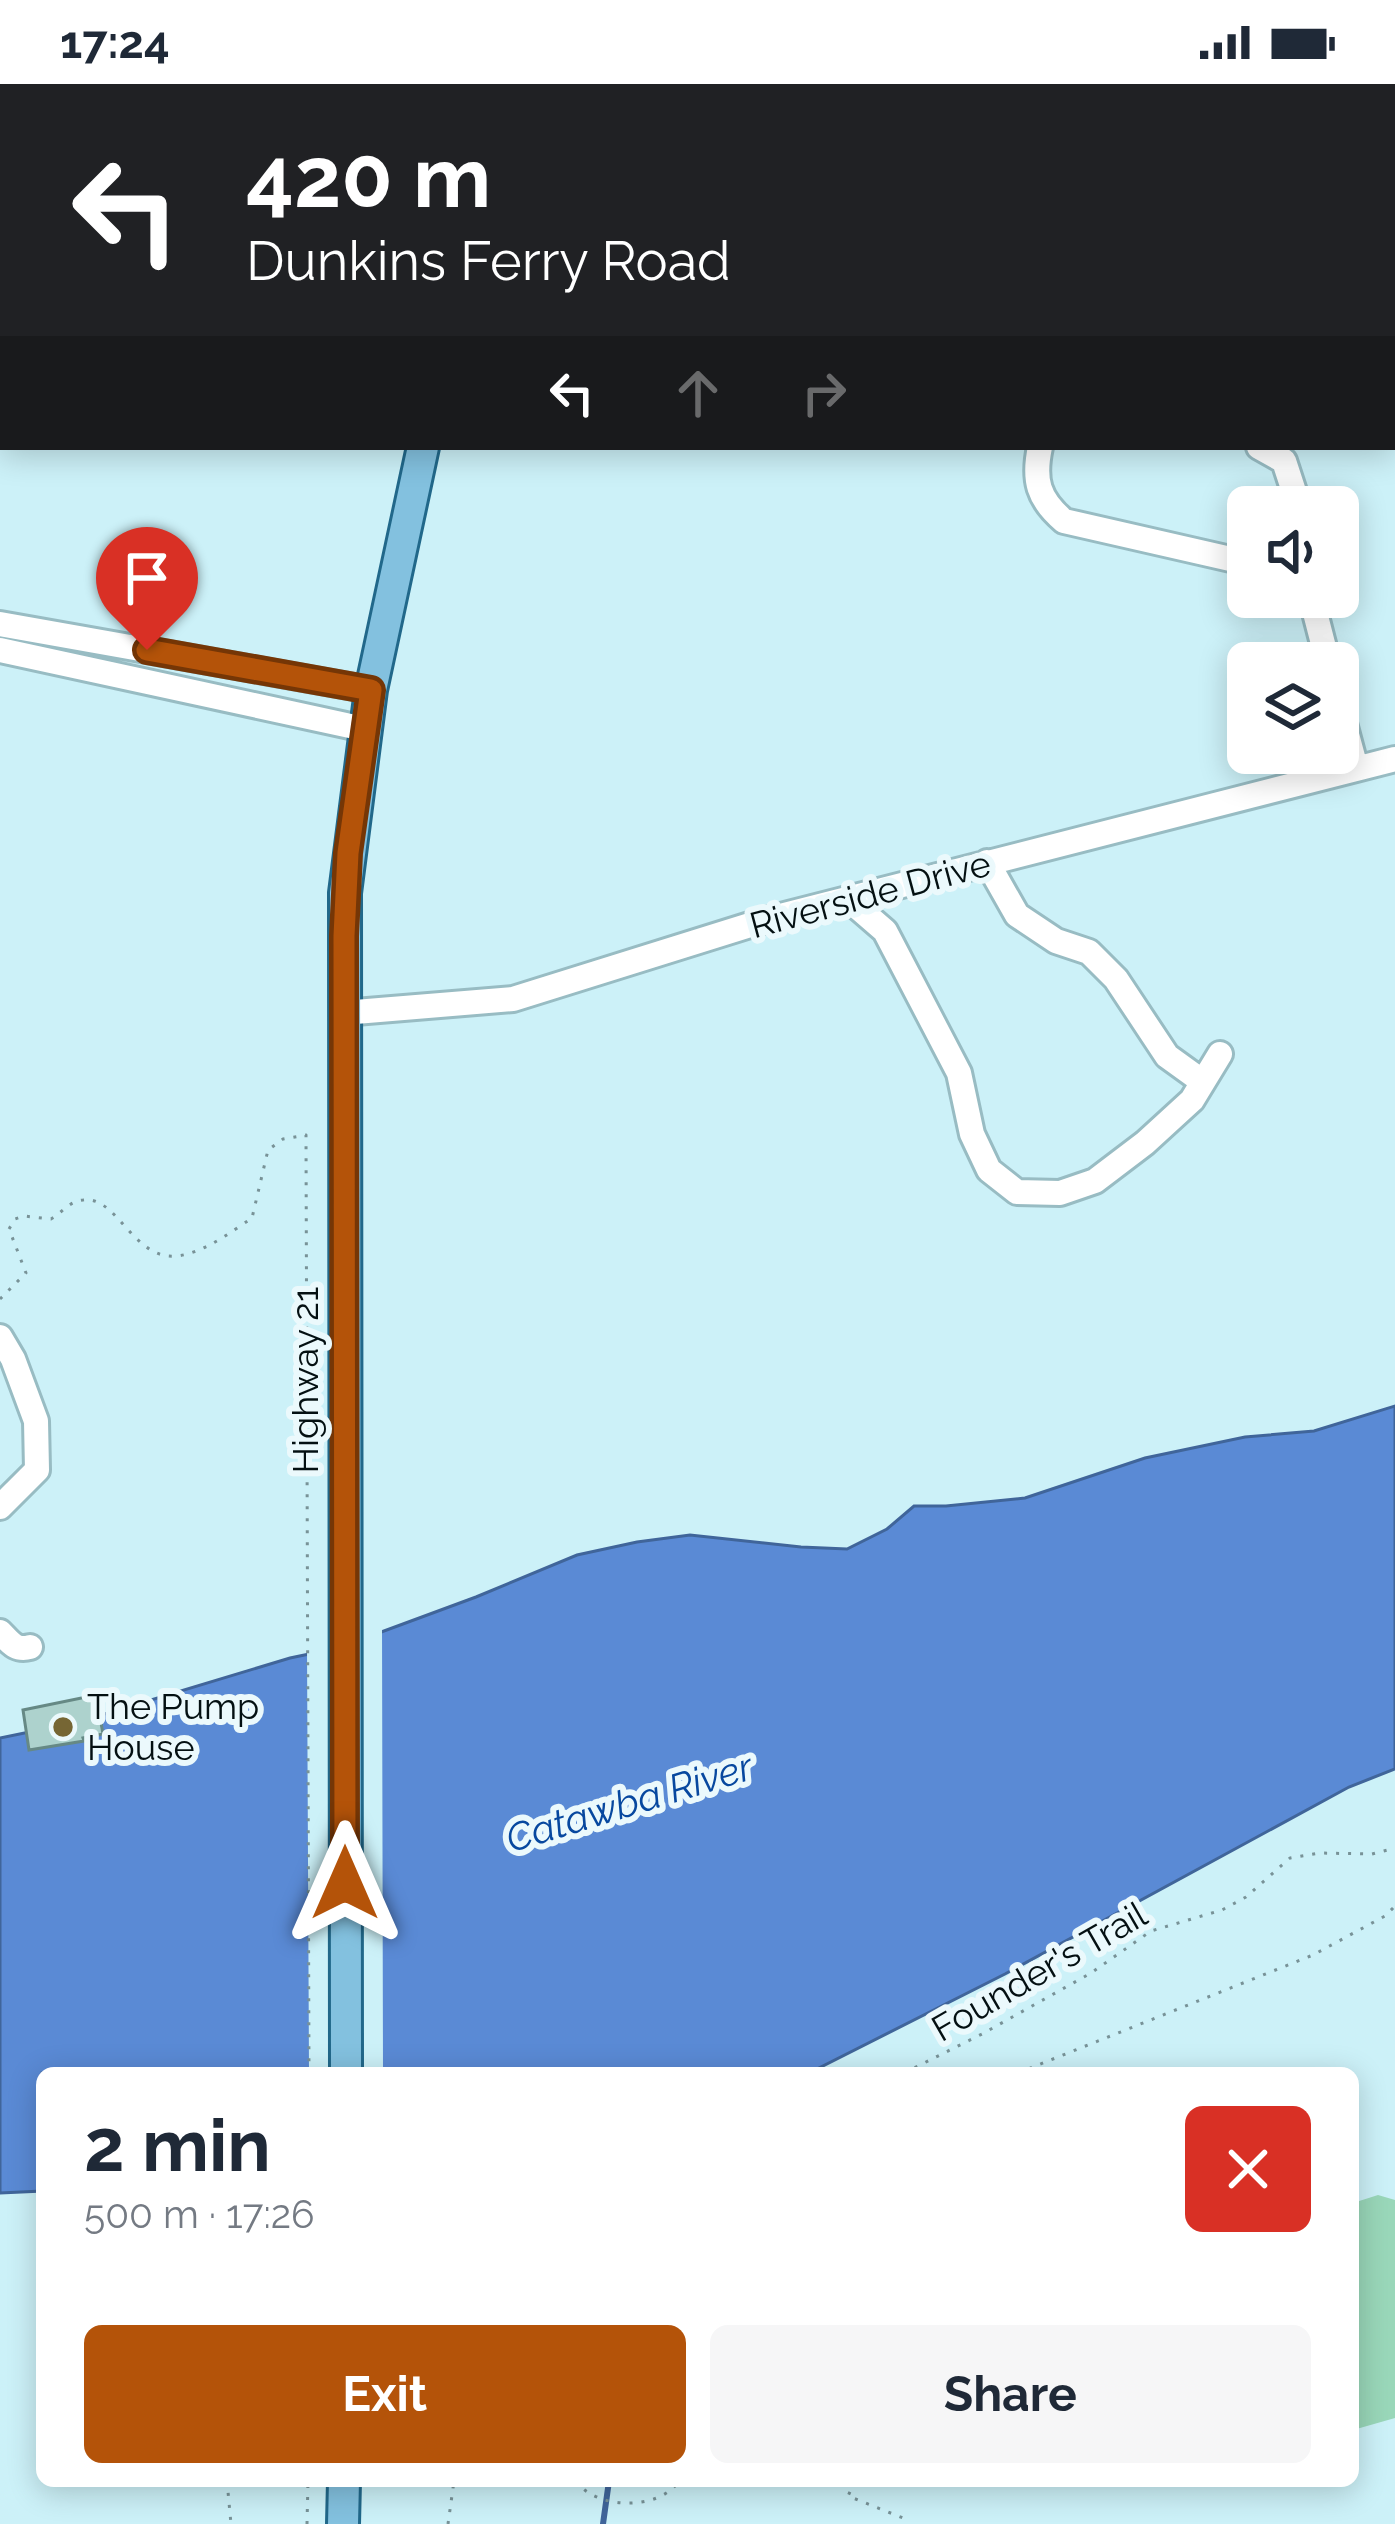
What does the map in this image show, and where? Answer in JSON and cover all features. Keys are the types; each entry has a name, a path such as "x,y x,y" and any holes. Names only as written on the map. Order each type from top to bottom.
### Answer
{"main road":[{"name":"Highway 21","path":"346,2067 345,893 364,729 422,450"},
{"path":"344,2487 344,2524"}],"street":[{"path":"1040,450 1036,476 1047,507 1064,521 1227,558"},
{"path":"1264,450 1284,461 1292,486"},
{"path":"0,624 371,690"},
{"path":"0,650 364,729"},
{"name":"Riverside Drive","path":"1359,767 1395,759"},
{"name":"Riverside Drive","path":"343,1013 513,999 769,919 1332,774"},
{"path":"987,862 1017,915 1055,941 1090,952 1116,979 1167,1056 1203,1082"},
{"path":"848,899 885,931 959,1073 972,1134 989,1170 1017,1192 1060,1193 1095,1181 1192,1100 1220,1054"},
{"path":"0,1337 36,1421 37,1470 0,1507"},
{"path":"0,1632 15,1647 30,1647"}],"path":[{"path":"0,1299 26,1273 10,1233 15,1219 51,1219 76,1202 92,1200 148,1250 164,1256 183,1255 252,1218 268,1150 278,1141 306,1135 309,2067"},
{"name":"Founder's Trail","path":"916,2067 1091,1973 1151,1931 1222,1910 1246,1897 1290,1858 1372,1854 1395,1848"},
{"path":"1033,2067 1313,1954 1395,1906"},
{"path":"228,2487 231,2524"},
{"path":"307,2524 308,2487"},
{"path":"448,2524 453,2487"},
{"path":"580,2487 623,2503 662,2496 675,2487"},
{"path":"852,2487 848,2496 903,2518 904,2524"}],"green space":[{"path":"1378,2195 1395,2200 1395,2418 1359,2428 1359,2201"}],"water":[{"name":"Catawba River","path":"1395,1406 1395,1769 1349,1787 1005,1974 821,2067 36,2067 36,2191 0,2193 0,1738 78,1722 338,1648 577,1555 690,1535 847,1549 887,1529 914,1506 1025,1498 1145,1458 1245,1437 1314,1431"}],"pier":[{"path":"382,1625 383,2067 309,2067 307,1648"}],"building":[{"name":"The Pump House","path":"96,1695 103,1734 29,1750 23,1710"}],"waterway":[{"path":"603,2524 608,2487"}],"place":[{"name":"The Pump House","path":"63,1727"}],"route":[{"path":"147,650 371,690 348,853 344,936 345,1883"}]}
